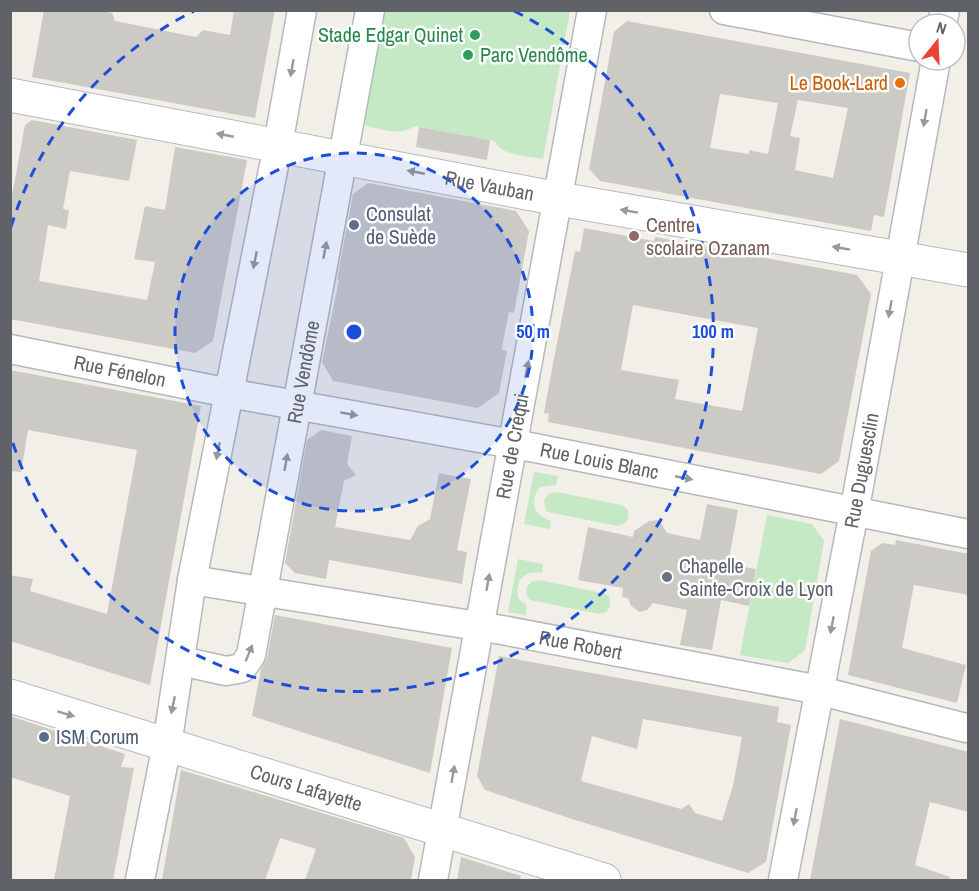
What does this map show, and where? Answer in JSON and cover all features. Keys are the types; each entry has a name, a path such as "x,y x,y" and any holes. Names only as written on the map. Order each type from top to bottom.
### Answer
{"street":[{"path":"140,880 167,745 192,580 278,145 302,10"},
{"name":"Rue Vendôme","path":"180,661 226,671 242,668 251,655 370,10"},
{"name":"Rue de Créqui","path":"434,880 592,10"},
{"path":"723,10 907,45"},
{"name":"Rue Duguesclin","path":"783,880 854,512 934,72"},
{"name":"Rue Vauban","path":"10,95 559,199 969,270"},
{"name":"Rue Fénelon","path":"10,349 229,393"},
{"name":"Rue Louis Blanc","path":"229,393 513,444 969,534"},
{"name":"Rue Robert","path":"192,580 480,626 820,690 966,728"},
{"name":"Cours Lafayette","path":"10,696 604,880"}],"green space":[{"name":"Parc Vendôme","path":"383,11 570,11 543,159 510,153 490,140 415,126 398,131 367,126 363,120"},
{"path":"534,472 558,476 556,485 540,487 534,503 537,512 551,521 550,529 524,524"},
{"path":"557,492 621,505 628,510 628,519 624,524 617,526 548,512 544,500 548,494"},
{"path":"767,515 812,524 824,541 804,651 788,663 740,655"},
{"path":"518,559 543,564 542,573 526,575 518,586 518,598 527,606 525,615 508,612"},
{"path":"540,580 606,594 610,598 610,607 606,612 599,614 530,600 526,588 531,582"}],"building":[{"path":"44,10 98,10 112,13 115,21 196,37 203,30 230,35 234,10 275,10 255,118 32,77"},
{"path":"627,21 910,73 884,217 874,215 871,231 600,181 589,169 614,32","holes":["720,94 778,103 768,154 749,150 749,154 710,148","798,100 848,108 833,178 795,170 800,138 790,136"]},
{"path":"32,120 137,140 129,181 70,171 63,209 69,210 66,229 48,225 39,281 147,300 155,262 134,259 145,206 165,210 175,147 247,160 213,341 195,353 10,319 10,206 25,125"},
{"path":"419,127 490,140 487,160 416,147"},
{"path":"368,183 516,211 529,231 514,313 509,312 505,331 502,350 507,351 499,393 478,408 333,381 322,362 339,280 337,279 353,194"},
{"path":"584,228 654,241 655,237 857,275 871,294 839,461 821,474 548,422 549,414 544,413 550,379 575,251 580,252","holes":["633,305 758,328 742,411 675,399 679,380 621,370"]},
{"path":"10,370 201,406 150,685 10,641 10,575 33,579 30,591 107,614 137,450 28,430 21,472 10,471"},
{"path":"321,430 352,436 347,464 356,475 344,481 335,527 410,540 418,526 430,519 439,473 471,479 457,550 467,552 462,584 329,560 326,579 295,573 285,563 307,440"},
{"name":"Chapelle Sainte-Croix de Lyon","path":"707,504 738,510 728,564 756,569 749,606 721,600 712,650 680,645 687,610 653,603 647,610 640,612 631,606 628,598 622,597 623,588 578,580 588,527 633,537 634,531 649,521 657,520 667,533 700,540"},
{"path":"896,540 969,554 969,595 914,585 902,648 966,665 957,703 848,675 871,551 882,543 895,545"},
{"path":"275,615 452,648 430,773 252,716"},
{"path":"499,656 779,707 777,722 791,725 766,862 748,873 485,790 477,776","holes":["643,719 742,737 733,786 722,821 695,813 689,804 681,809 581,781 592,736 637,749"]},
{"path":"10,716 125,754 121,767 134,768 113,880 54,880 70,796 10,777"},
{"path":"840,719 969,752 969,812 930,802 915,865 950,877 949,880 810,880"},
{"path":"181,770 404,838 415,857 411,880 305,880 316,849 280,838 265,880 162,880"},
{"path":"461,857 521,876 520,880 457,880"}],"place":[{"name":"Stade Edgar Quinet","path":"475,35"},
{"name":"Parc Vendôme","path":"468,55"},
{"name":"Le Book-Lard","path":"900,83"},
{"name":"Consulat de Suède","path":"354,225"},
{"name":"Centre scolaire Ozanam","path":"634,236"},
{"name":"Chapelle Sainte-Croix de Lyon","path":"667,577"},
{"name":"ISM Corum","path":"44,737"}]}
